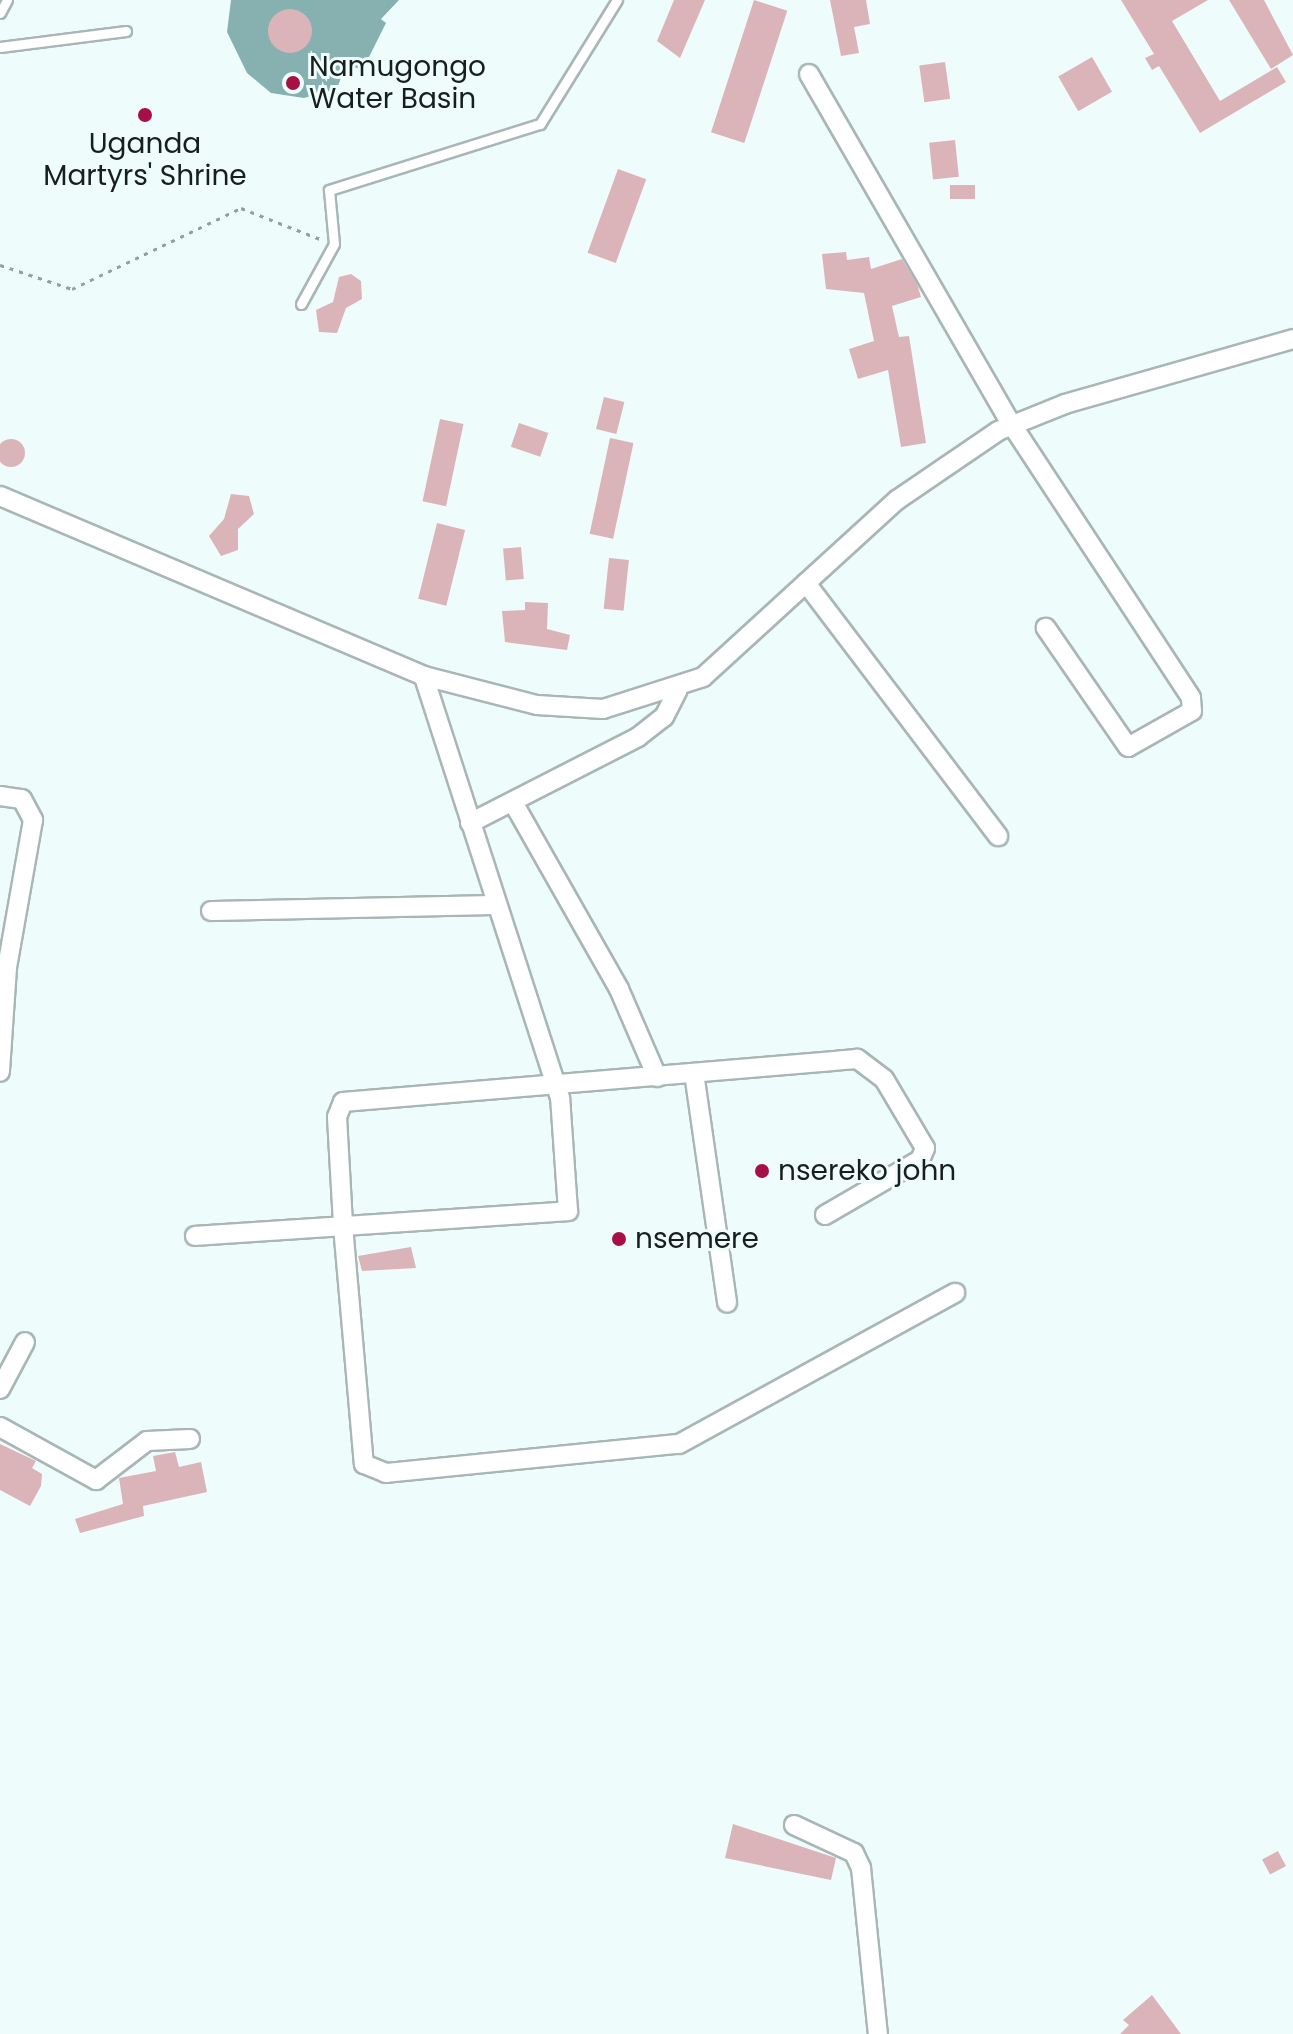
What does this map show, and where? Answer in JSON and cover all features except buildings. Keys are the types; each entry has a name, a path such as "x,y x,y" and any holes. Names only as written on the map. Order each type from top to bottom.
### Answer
{"street":[{"path":"809,74 1012,425 1191,698 1192,711 1128,747 1046,628"},
{"path":"0,496 424,676 494,697 573,709 678,690 703,677 897,500 1012,425 1293,339"},
{"path":"806,583 998,836"},
{"path":"195,1236 568,1211 556,1088 424,676"},
{"path":"470,823 514,804 653,727 678,690"},
{"path":"0,796 22,799 33,820 7,968 0,1072"},
{"path":"514,804 619,989 657,1077"},
{"path":"211,911 496,905"},
{"path":"825,1215 923,1155 922,1137 884,1079 857,1059 839,1057 556,1088 343,1102 337,1117 361,1455 376,1472 679,1444 955,1293"},
{"path":"694,1073 727,1303"},
{"path":"0,1389 25,1342"},
{"path":"0,1427 96,1480 147,1441 190,1439"},
{"path":"794,1825 854,1853 861,1868 878,2034"}],"lane":[{"path":"0,13 7,0"},
{"path":"301,304 334,244 329,190 540,124 617,0"},
{"path":"0,47 126,31"}],"path":[{"path":"0,265 72,289 241,208 334,244"}],"water":[{"path":"231,0 399,0 381,19 386,23 363,69 345,66 337,89 304,98 271,93 247,73 227,32"}],"place":[{"name":"Namugongo Water Basin","path":"293,83"},
{"name":"Uganda Martyrs' Shrine","path":"145,115"},
{"name":"nsereko john","path":"762,1171"},
{"name":"nsemere","path":"619,1239"}]}
